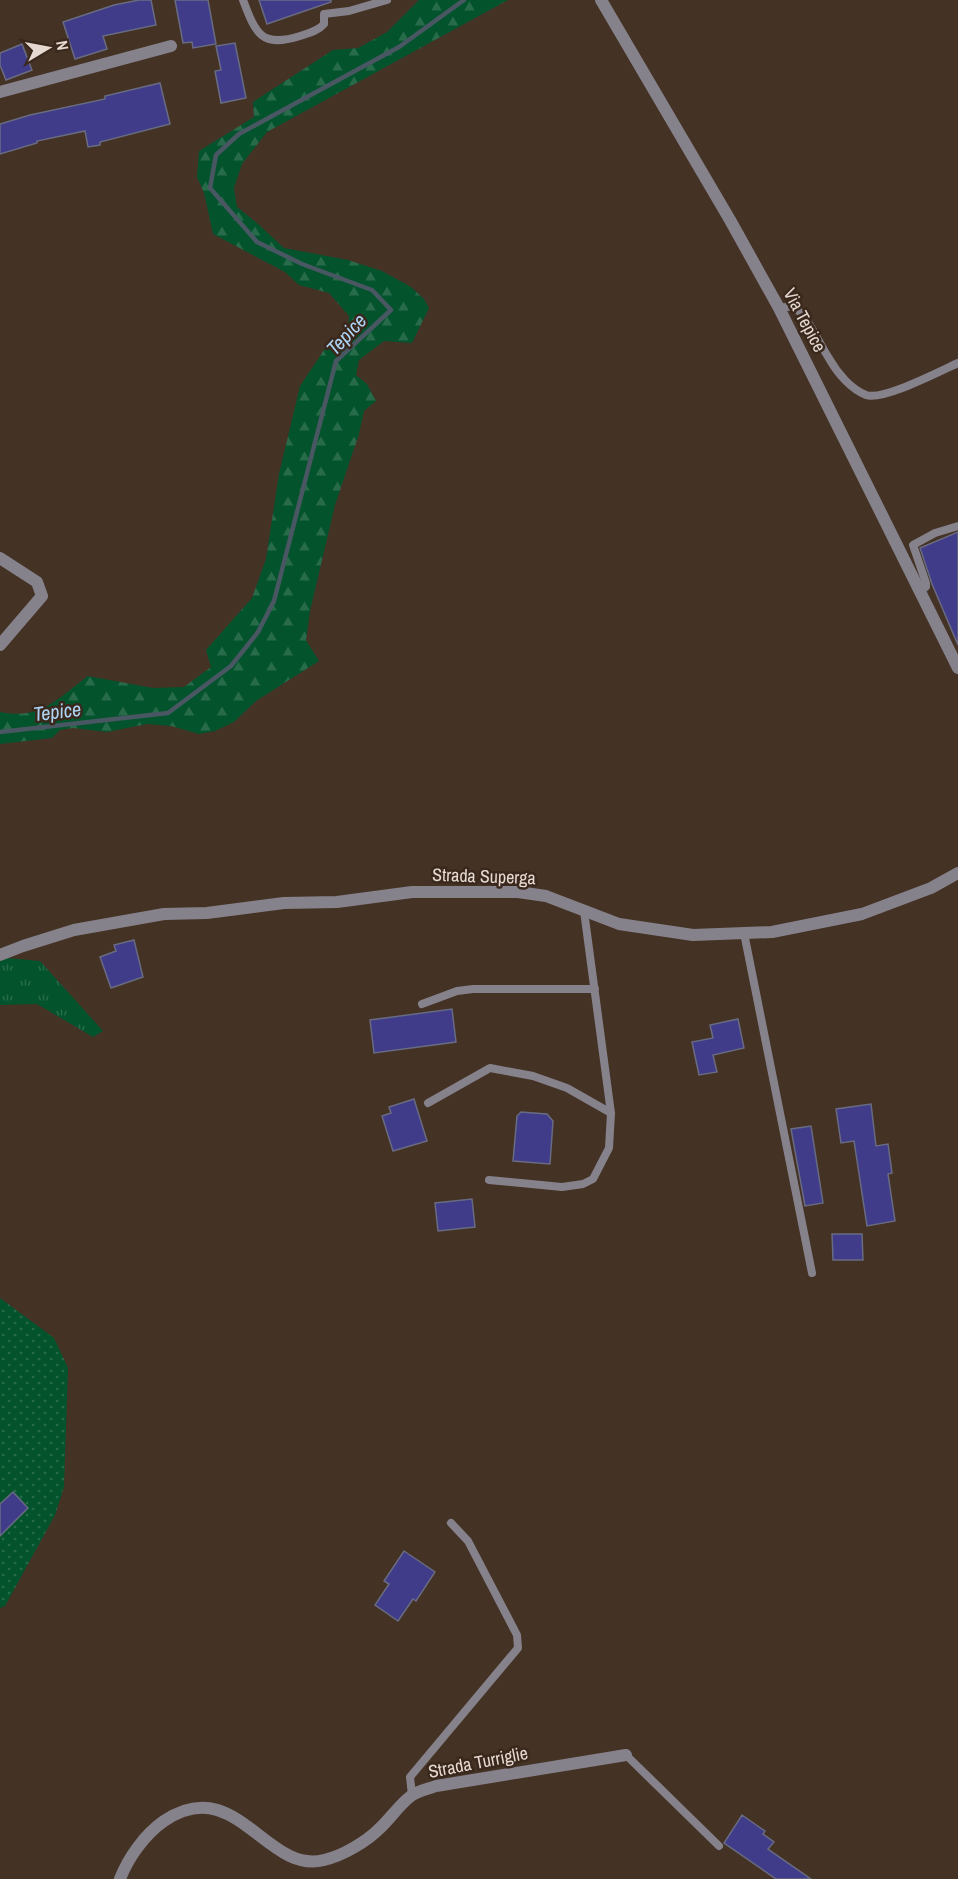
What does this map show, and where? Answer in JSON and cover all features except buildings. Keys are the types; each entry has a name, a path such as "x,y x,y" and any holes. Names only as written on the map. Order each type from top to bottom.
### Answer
{"street":[{"name":"Via Tepice","path":"601,0 779,308 958,668"},
{"path":"0,92 171,46"},
{"path":"0,558 37,582 42,596 0,645"},
{"name":"Strada Superga","path":"0,955 74,930 164,914 207,913 284,903 337,902 412,892 518,892 546,897 619,924 693,935 772,932 862,914 932,888 958,873"},
{"name":"Strada Turriglie","path":"120,1879 140,1844 156,1826 175,1813 196,1808 215,1808 236,1818 277,1848 303,1861 322,1861 344,1852 377,1832 412,1795 436,1786 626,1755"}],"lane":[{"path":"243,0 261,36 272,41 319,30 324,24 324,14 349,11 387,0"},
{"path":"779,308 794,306 808,319 831,362 851,387 868,396 886,394 958,363"},
{"path":"918,590 926,587 926,583 913,545 935,533 958,526"},
{"path":"489,1180 562,1187 582,1184 593,1179 609,1148 611,1113 584,911"},
{"path":"744,933 812,1273"},
{"path":"422,1004 458,991 473,989 595,990"},
{"path":"428,1103 490,1068 533,1076 567,1088 611,1113"},
{"path":"412,1795 410,1778 518,1648 517,1635 468,1541 452,1523"},
{"path":"626,1755 719,1846"}],"green space":[{"path":"419,0 508,0 267,132 242,164 234,188 237,207 284,248 348,260 382,271 411,287 424,299 429,308 412,343 384,341 359,360 356,375 367,384 376,401 364,411 359,434 335,505 310,611 306,640 319,661 256,701 234,722 215,731 199,734 171,726 147,724 107,732 73,728 60,730 52,738 0,744 0,712 27,713 48,706 88,676 153,688 184,687 211,667 206,650 252,598 266,559 279,474 300,386 324,350 348,332 349,316 329,293 299,285 285,272 213,234 204,193 197,177 199,151 254,117 253,102 333,50 358,48 387,32"},
{"path":"7,958 40,961 103,1031 93,1037 37,1004 0,1005 0,961"},
{"path":"0,1298 54,1338 68,1368 64,1487 55,1515 5,1606 0,1608"}],"waterway":[{"name":"Tepice","path":"0,732 168,713 231,666 258,632 274,601 336,361 391,310 372,290 302,264 257,242 210,188 216,155 239,134 399,47 464,0"}]}
